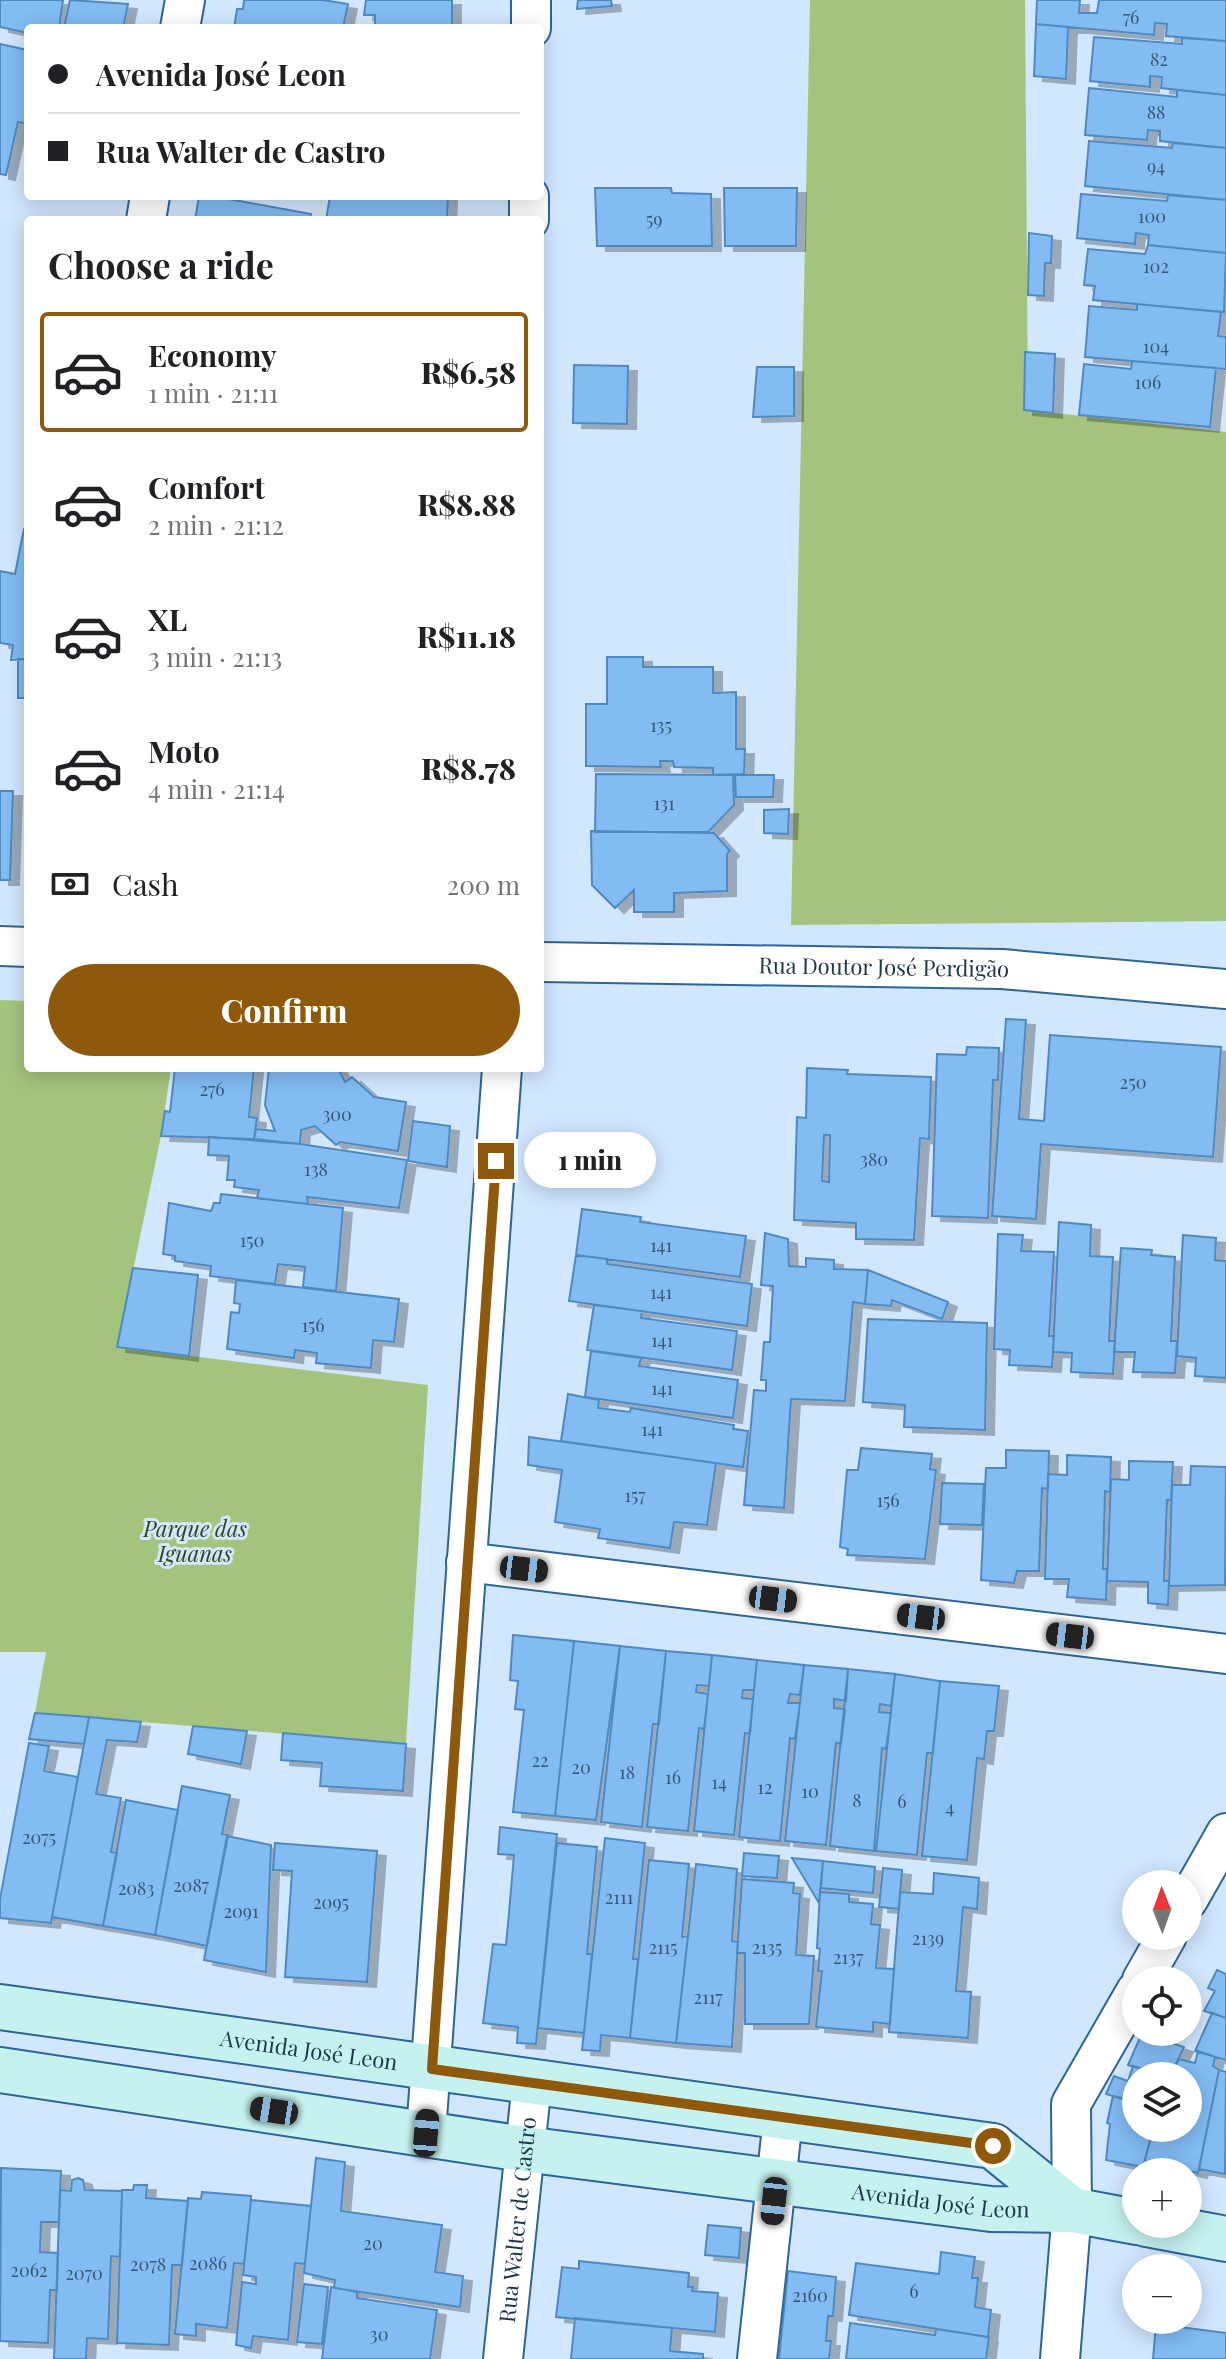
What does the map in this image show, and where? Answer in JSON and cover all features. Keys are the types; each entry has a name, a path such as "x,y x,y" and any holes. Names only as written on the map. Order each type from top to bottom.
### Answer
{"main road":[{"name":"Avenida José Leon","path":"0,2007 993,2146 1072,2210"},
{"name":"Avenida José Leon","path":"0,2070 524,2149 991,2209 1072,2210 1122,2219"},
{"path":"1202,2234 1226,2239"}],"street":[{"path":"181,24 185,0"},
{"path":"531,0 531,24"},
{"path":"0,946 24,947"},
{"name":"Rua Doutor José Perdigão","path":"544,962 1002,969 1226,989"},
{"path":"426,2133 502,1072"},
{"path":"466,1562 1226,1654"},
{"path":"1202,1875 1226,1833"},
{"path":"1060,2359 1072,2210 1071,2104 1122,2015"},
{"name":"Rua Walter de Castro","path":"503,2359 532,2082"},
{"path":"757,2359 783,2118"}],"green space":[{"path":"810,0 1025,0 1028,410 1226,432 1226,921 791,925"},
{"name":"Parque das Iguanas","path":"0,1000 24,1001 24,1072 170,1072 161,1136 117,1347 428,1385 406,1744 35,1713 46,1652 0,1652"}],"building":[{"path":"0,0 63,0 60,24 24,24 24,32 0,27"},
{"path":"70,0 128,4 124,24 65,24"},
{"path":"244,0 323,0 348,4 344,24 235,24 237,9 243,9"},
{"path":"366,0 452,0 452,24 375,24 375,15 364,15"},
{"path":"578,0 611,0 612,6 577,9"},
{"path":"1037,0 1080,0 1079,13 1097,13 1099,0 1226,0 1226,41 1166,36 1167,24 1155,23 1154,35 1036,24"},
{"path":"1036,24 1068,27 1066,79 1034,76"},
{"path":"1094,37 1182,44 1182,38 1226,41 1226,95 1161,88 1162,77 1150,76 1150,87 1090,81"},
{"path":"0,44 24,49 24,123 18,122 6,175 0,174"},
{"path":"1089,88 1177,97 1177,90 1226,95 1226,148 1160,141 1160,131 1148,130 1147,140 1085,135"},
{"path":"1089,141 1172,148 1173,143 1226,148 1226,200 1085,186"},
{"path":"595,188 671,188 672,193 711,194 712,246 597,246"},
{"path":"724,188 797,188 796,246 725,246"},
{"path":"1081,194 1167,201 1168,195 1226,200 1226,253 1148,245 1149,235 1136,233 1135,244 1077,238"},
{"path":"198,200 234,200 311,214 311,216 196,216"},
{"path":"329,200 448,200 447,216 327,216"},
{"path":"1029,233 1052,236 1051,263 1045,263 1044,296 1028,295"},
{"path":"1148,245 1226,253 1224,312 1093,300 1095,286 1084,285 1088,249 1145,254"},
{"path":"1137,304 1221,312 1218,336 1226,337 1226,369 1085,357 1089,306 1137,310"},
{"path":"1025,352 1055,354 1053,413 1024,410"},
{"path":"1132,361 1216,368 1210,427 1079,415 1084,364 1131,369"},
{"path":"574,365 628,366 627,424 573,423"},
{"path":"757,367 794,367 794,416 753,417"},
{"path":"24,529 24,659 11,660 13,645 0,643 0,571 15,574"},
{"path":"607,657 643,657 643,667 713,667 713,693 736,692 736,749 745,749 744,774 713,775 713,768 674,767 673,761 660,761 661,767 586,766 586,704 607,704"},
{"path":"18,659 24,659 24,698 18,698"},
{"path":"596,774 733,775 734,805 708,832 595,832"},
{"path":"735,775 774,775 773,797 736,797"},
{"path":"0,791 13,791 10,880 0,880"},
{"path":"789,809 788,834 764,833 764,810"},
{"path":"591,831 714,833 730,851 727,854 727,891 674,893 674,912 634,912 634,890 615,908 592,885"},
{"path":"1006,1019 1026,1020 1019,1119 1044,1121 1050,1035 1221,1047 1213,1157 1041,1144 1036,1219 992,1216"},
{"path":"967,1047 999,1048 998,1080 993,1080 988,1218 932,1216 937,1054 966,1055"},
{"path":"807,1068 848,1070 847,1074 931,1077 929,1139 920,1138 914,1240 856,1239 856,1223 794,1220 797,1117 806,1118","holes":["824,1135 830,1135 829,1182 822,1181"]},
{"path":"175,1072 254,1072 249,1117 257,1118 254,1139 161,1136 165,1111 170,1112"},
{"path":"269,1072 340,1072 345,1082 352,1077 374,1097 406,1102 398,1151 340,1142 336,1145 315,1126 301,1130 300,1144 254,1139 256,1129 275,1131 265,1105"},
{"path":"413,1121 450,1126 447,1167 408,1161"},
{"path":"209,1137 300,1144 407,1160 399,1208 307,1197 308,1204 257,1198 259,1190 234,1187 235,1180 227,1180 229,1156 208,1155"},
{"path":"221,1194 343,1208 336,1291 303,1287 305,1267 278,1264 275,1284 210,1276 211,1266 175,1261 175,1256 163,1254 169,1203 211,1211 214,1203 220,1203"},
{"path":"582,1209 641,1217 640,1222 746,1236 740,1277 576,1255"},
{"path":"1059,1222 1091,1225 1090,1256 1113,1257 1109,1341 1115,1341 1113,1374 1071,1372 1072,1353 1053,1352"},
{"path":"765,1233 788,1239 789,1266 806,1267 806,1258 834,1260 834,1269 868,1270 865,1304 853,1302 845,1401 791,1399 784,1508 744,1505 754,1390 766,1391 766,1380 761,1380 764,1342 770,1342 773,1286 761,1285"},
{"path":"998,1234 1023,1235 1021,1251 1054,1252 1049,1336 1054,1336 1052,1367 1009,1365 1010,1350 994,1349"},
{"path":"1183,1235 1216,1238 1215,1260 1226,1261 1226,1378 1195,1376 1196,1358 1177,1356"},
{"path":"1121,1248 1152,1250 1151,1255 1175,1257 1171,1341 1177,1341 1175,1373 1133,1372 1135,1352 1114,1352"},
{"path":"576,1255 607,1259 607,1264 752,1284 747,1326 569,1301"},
{"path":"133,1268 198,1275 189,1356 117,1347"},
{"path":"868,1270 948,1302 942,1319 892,1300 891,1306 865,1304"},
{"path":"236,1280 399,1299 394,1342 373,1340 371,1368 316,1363 317,1353 295,1350 294,1358 227,1349 231,1312 239,1313 240,1304 234,1303"},
{"path":"594,1305 642,1311 641,1318 737,1331 732,1370 587,1350"},
{"path":"868,1319 987,1323 985,1430 904,1427 905,1405 863,1402"},
{"path":"591,1351 641,1358 639,1366 738,1380 733,1418 585,1397"},
{"path":"568,1394 599,1400 598,1408 630,1412 631,1408 734,1425 733,1429 748,1431 743,1467 561,1441"},
{"path":"529,1437 716,1463 707,1525 674,1522 670,1548 598,1538 600,1529 555,1522 562,1470 528,1465"},
{"path":"861,1448 932,1454 930,1469 936,1470 925,1559 847,1555 848,1549 840,1547 847,1470 858,1470"},
{"path":"1006,1450 1049,1451 1048,1489 1042,1488 1039,1571 1017,1571 1014,1583 981,1580 986,1468 1006,1468"},
{"path":"1067,1455 1111,1457 1110,1492 1105,1491 1103,1569 1107,1569 1106,1600 1067,1597 1069,1579 1045,1579 1048,1474 1067,1475"},
{"path":"1129,1461 1173,1462 1171,1500 1167,1500 1164,1581 1169,1581 1168,1605 1148,1603 1148,1582 1107,1581 1111,1479 1129,1480"},
{"path":"1191,1466 1226,1467 1225,1585 1169,1586 1172,1485 1190,1485"},
{"path":"942,1483 984,1484 982,1525 940,1524"},
{"path":"513,1635 574,1641 555,1816 513,1812 524,1710 515,1709 518,1681 510,1680"},
{"path":"574,1641 620,1646 596,1820 555,1816"},
{"path":"620,1646 666,1651 659,1724 653,1724 642,1827 601,1822"},
{"path":"666,1651 712,1655 709,1686 697,1685 696,1692 708,1694 704,1729 699,1728 688,1831 647,1827"},
{"path":"712,1655 757,1660 754,1690 743,1690 742,1698 753,1699 750,1734 745,1733 734,1835 694,1831"},
{"path":"757,1660 804,1665 800,1695 790,1694 788,1703 800,1703 795,1739 790,1738 780,1841 739,1837"},
{"path":"804,1665 848,1669 846,1701 834,1699 834,1708 845,1709 841,1744 836,1743 826,1845 785,1841"},
{"path":"848,1669 895,1674 891,1706 880,1704 879,1712 891,1713 886,1749 882,1748 874,1851 830,1846"},
{"path":"895,1674 940,1681 933,1753 927,1753 917,1855 876,1851"},
{"path":"940,1681 999,1686 994,1731 987,1731 984,1759 977,1758 967,1860 922,1856"},
{"path":"35,1713 89,1717 84,1744 29,1739"},
{"path":"89,1717 141,1722 137,1742 107,1740 96,1794 121,1798 111,1852 117,1853 103,1926 52,1917"},
{"path":"193,1726 247,1731 241,1764 188,1754"},
{"path":"283,1733 406,1744 403,1791 320,1786 322,1763 281,1760"},
{"path":"29,1743 49,1746 44,1771 78,1777 51,1923 0,1918 0,1899"},
{"path":"182,1786 230,1795 222,1834 228,1835 207,1946 155,1935"},
{"path":"126,1800 178,1810 155,1935 103,1926"},
{"path":"500,1827 557,1834 536,2044 517,2043 518,2027 483,2023 493,1944 506,1945 509,1913 514,1855 498,1854"},
{"path":"227,1836 271,1845 266,1972 204,1960"},
{"path":"605,1838 645,1843 633,1959 638,1959 630,2038 601,2035 600,2051 582,2050"},
{"path":"275,1843 377,1851 367,1982 285,1977 292,1871 273,1870"},
{"path":"557,1843 597,1847 587,1954 592,1954 584,2033 538,2028"},
{"path":"744,1853 779,1856 777,1878 742,1876"},
{"path":"792,1858 823,1861 819,1903"},
{"path":"649,1860 689,1864 682,1937 688,1936 676,2043 630,2038"},
{"path":"823,1861 875,1867 873,1893 821,1888"},
{"path":"696,1864 737,1869 732,1941 738,1942 732,2047 676,2043"},
{"path":"883,1868 902,1870 899,1909 879,1907"},
{"path":"934,1873 979,1878 977,1909 963,1907 956,1991 971,1992 968,2038 889,2032 900,1892 933,1894"},
{"path":"742,1879 794,1883 793,1893 800,1894 796,1955 814,1956 809,2024 745,2024 745,1953 737,1953"},
{"path":"820,1892 849,1894 849,1902 873,1904 871,1924 880,1925 876,1968 894,1969 890,2024 873,2022 873,2032 816,2027 822,1971 818,1971 820,1949 817,1948"},
{"path":"1217,1970 1226,1974 1226,2018 1204,2011 1215,1991 1208,1988"},
{"path":"1212,2013 1226,2018 1226,2060 1195,2051 1197,2046 1202,2046 1202,2035"},
{"path":"1136,2046 1184,2047 1177,2062 1129,2062"},
{"path":"1198,2051 1215,2057 1213,2066 1219,2070 1201,2158 1146,2158 1150,2142 1202,2142 1202,2062 1195,2062"},
{"path":"1219,2070 1226,2072 1225,2174 1202,2170 1201,2158"},
{"path":"1114,2076 1122,2079 1122,2099 1106,2094"},
{"path":"1113,2096 1122,2098 1122,2142 1149,2142 1145,2158 1122,2158 1122,2163 1106,2160 1110,2124 1107,2123"},
{"path":"316,2158 345,2162 341,2211 442,2225 435,2272 463,2276 460,2307 334,2288 335,2280 304,2273"},
{"path":"1,2168 61,2171 59,2222 41,2222 40,2252 58,2253 57,2290 50,2290 48,2343 0,2341"},
{"path":"72,2180 83,2180 85,2190 122,2191 120,2257 111,2256 108,2339 87,2338 86,2359 54,2359 60,2190 71,2191"},
{"path":"134,2185 147,2185 146,2198 188,2201 182,2265 172,2265 169,2345 117,2343 122,2190 133,2190"},
{"path":"202,2192 251,2196 244,2264 234,2263 227,2328 196,2324 196,2336 175,2334 188,2198 201,2199"},
{"path":"251,2200 311,2206 305,2264 295,2263 288,2340 253,2336 251,2348 236,2345 242,2282 256,2284 256,2277 243,2275"},
{"path":"708,2225 741,2228 739,2258 705,2255"},
{"path":"941,2252 975,2257 972,2278 978,2278 975,2307 991,2310 988,2337 849,2315 856,2263 939,2274"},
{"path":"579,2261 689,2273 688,2287 693,2287 692,2291 718,2293 715,2332 556,2317 562,2267 579,2269"},
{"path":"788,2271 836,2277 833,2316 828,2316 826,2341 831,2341 829,2359 779,2359"},
{"path":"304,2284 328,2287 322,2344 297,2342"},
{"path":"331,2287 357,2292 357,2298 437,2310 430,2359 322,2359"},
{"path":"575,2318 672,2328 670,2351 703,2354 703,2359 571,2359"},
{"path":"850,2323 935,2335 936,2329 989,2337 986,2359 846,2359"},
{"path":"1202,2330 1226,2333 1226,2359 1153,2359 1155,2334 1202,2334"}],"route":[{"path":"496,1161 432,2069 993,2146"}]}
